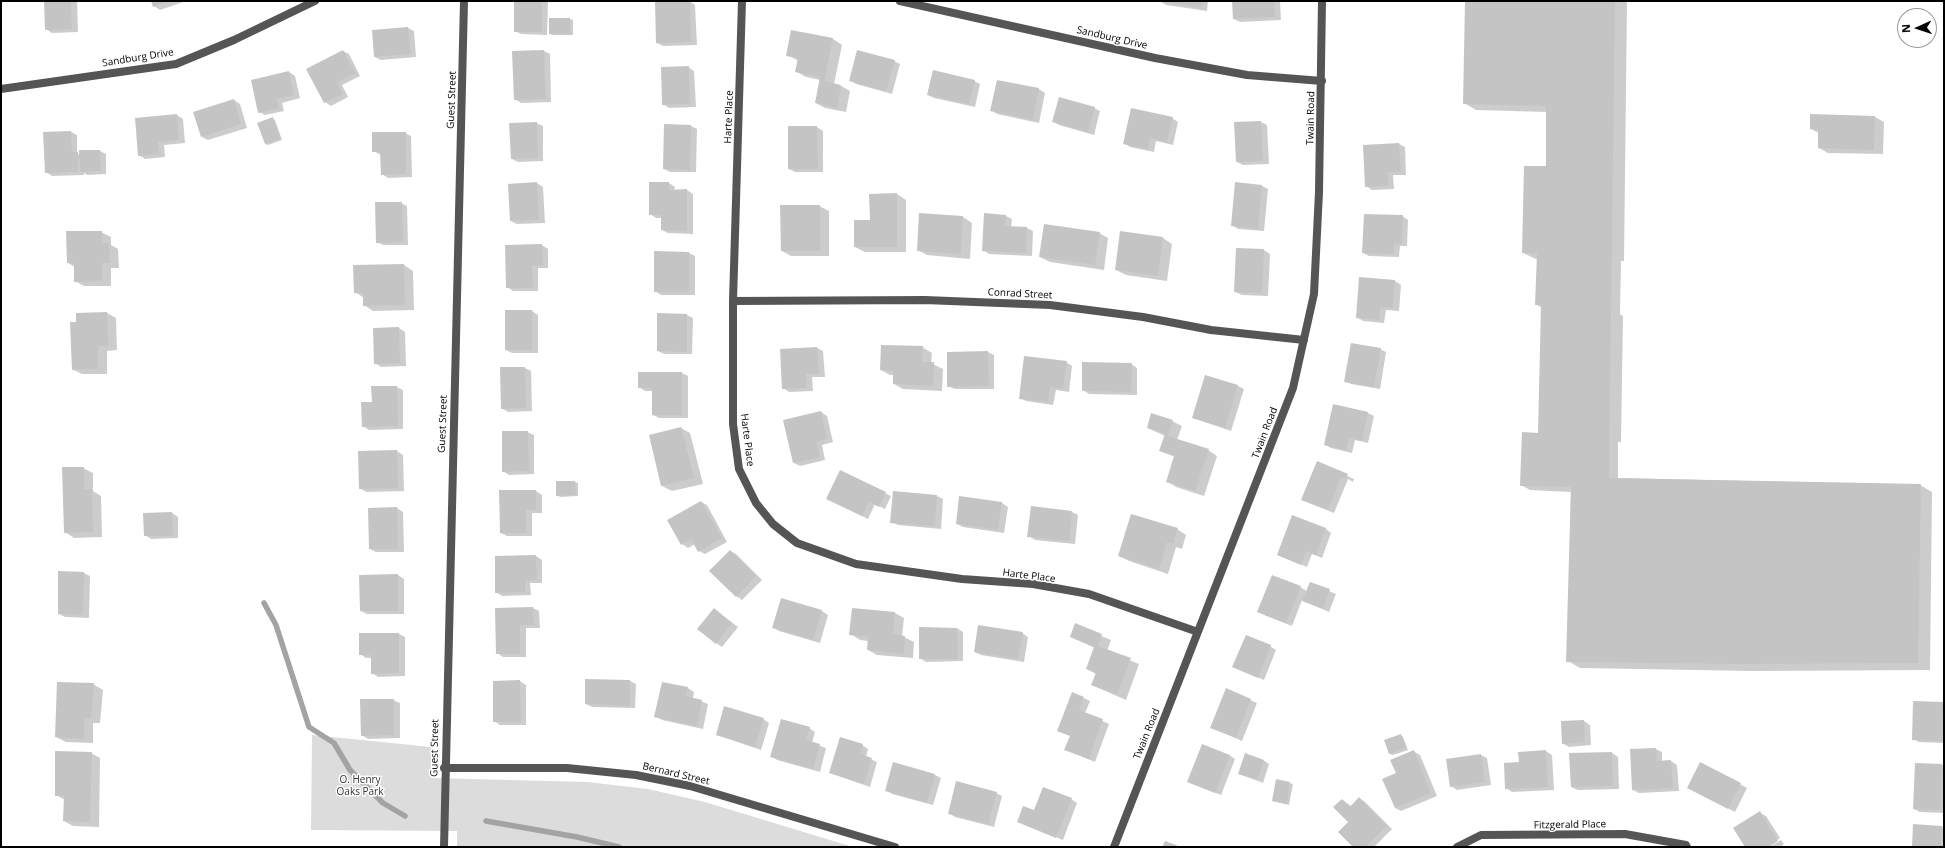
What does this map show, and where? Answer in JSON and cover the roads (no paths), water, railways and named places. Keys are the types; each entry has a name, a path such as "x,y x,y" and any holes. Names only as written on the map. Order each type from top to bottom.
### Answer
{"street":[{"name":"Sandburg Drive","path":"1,89 176,64 234,40 315,1"},
{"name":"Guest Street","path":"444,847 444,768 464,1"},
{"name":"Harte Place","path":"742,1 733,301 733,424 739,469 756,504 774,524 797,543 856,564 962,579 1032,584 1089,594 1198,632"},
{"name":"Sandburg Drive","path":"900,1 1163,60 1247,75 1322,81"},
{"name":"Twain Road","path":"1114,847 1293,388 1314,294 1319,192 1322,81 1322,1"},
{"name":"Conrad Street","path":"733,301 925,300 1050,305 1143,317 1211,330 1304,340"},
{"name":"Bernard Street","path":"444,768 567,768 636,775 690,786 895,847"},
{"name":"Fitzgerald Place","path":"1457,847 1481,835 1625,834 1686,846"}],"waterway":[{"path":"264,603 276,625 309,727 334,743 350,770 383,803 405,816"},
{"path":"486,821 577,837 619,847"}],"park label":[{"name":"O. Henry Oaks Park","path":"360,786"}]}
